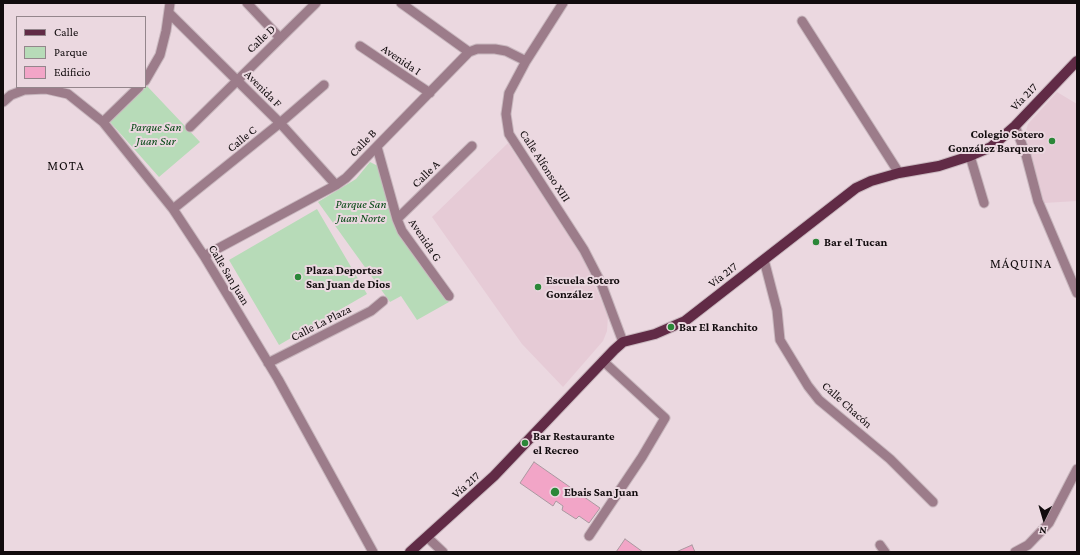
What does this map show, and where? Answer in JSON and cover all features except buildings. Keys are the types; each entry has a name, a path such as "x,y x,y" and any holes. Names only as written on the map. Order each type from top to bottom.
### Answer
{"main road":[{"name":"Vía 217","path":"410,552 494,476 603,361 623,342 655,334 685,321 856,188 871,181 899,173 939,166 970,156 991,147 1015,126 1077,61"}],"street":[{"path":"146,78 160,55 170,3"},
{"path":"247,3 280,38"},
{"name":"Calle D","path":"190,127 236,80 316,3"},
{"path":"401,3 469,52 477,49 495,49 506,51 526,61"},
{"name":"Calle Alfonso XIII","path":"563,3 526,61 509,93 506,114 509,134 584,250 601,283 623,342"},
{"name":"Avenida F","path":"169,13 280,123 336,185"},
{"path":"802,21 899,173"},
{"name":"Avenida I","path":"360,46 430,93"},
{"name":"Calle B","path":"204,256 336,185 346,178 469,52"},
{"name":"Calle C","path":"173,209 280,123 324,84"},
{"path":"103,122 138,88"},
{"name":"Calle San Juan","path":"3,102 11,95 24,90 46,90 68,94 103,122 173,209 204,256 268,363 373,552"},
{"path":"1015,126 1026,155 1038,201 1077,293"},
{"name":"Calle A","path":"397,219 472,146"},
{"name":"Avenida G","path":"377,147 397,219 402,231 449,296"},
{"path":"970,156 984,203"},
{"name":"Calle Chacón","path":"764,260 777,310 780,340 808,386 820,400 890,459 933,502"},
{"name":"Calle La Plaza","path":"268,363 372,311 383,301"},
{"path":"589,536 642,457 665,418 603,361"},
{"path":"1015,552 1028,546 1049,523 1077,469"},
{"path":"427,537 443,552"}],"shaded area":[{"name":"Colegio Sotero González Barquero","path":"1057,92 1077,104 1077,201 1044,203 1025,134 1028,124"},
{"name":"Escuela Sotero González","path":"508,143 583,258 608,316 607,331 603,341 563,387 522,344 432,217"}],"green space":[{"name":"Parque San Juan Sur","path":"147,86 200,142 159,177 110,122"},
{"name":"Parque San Juan Norte","path":"370,162 378,166 406,241 449,302 417,320 401,296 390,302 318,202 356,179"},
{"name":"Plaza Deportes San Juan de Dios","path":"317,209 367,294 279,345 229,260"}],"place":[{"name":"Colegio Sotero González Barquero","path":"1052,141"},
{"name":"Bar el Tucan","path":"816,242"},
{"name":"Plaza Deportes San Juan de Dios","path":"298,277"},
{"name":"Escuela Sotero González","path":"538,287"},
{"name":"Bar El Ranchito","path":"671,327"},
{"name":"Bar Restaurante el Recreo","path":"525,443"},
{"name":"Ebais San Juan","path":"555,492"}],"district":[{"name":"MOTA","path":"66,166"},
{"name":"MÁQUINA","path":"1021,264"}]}
